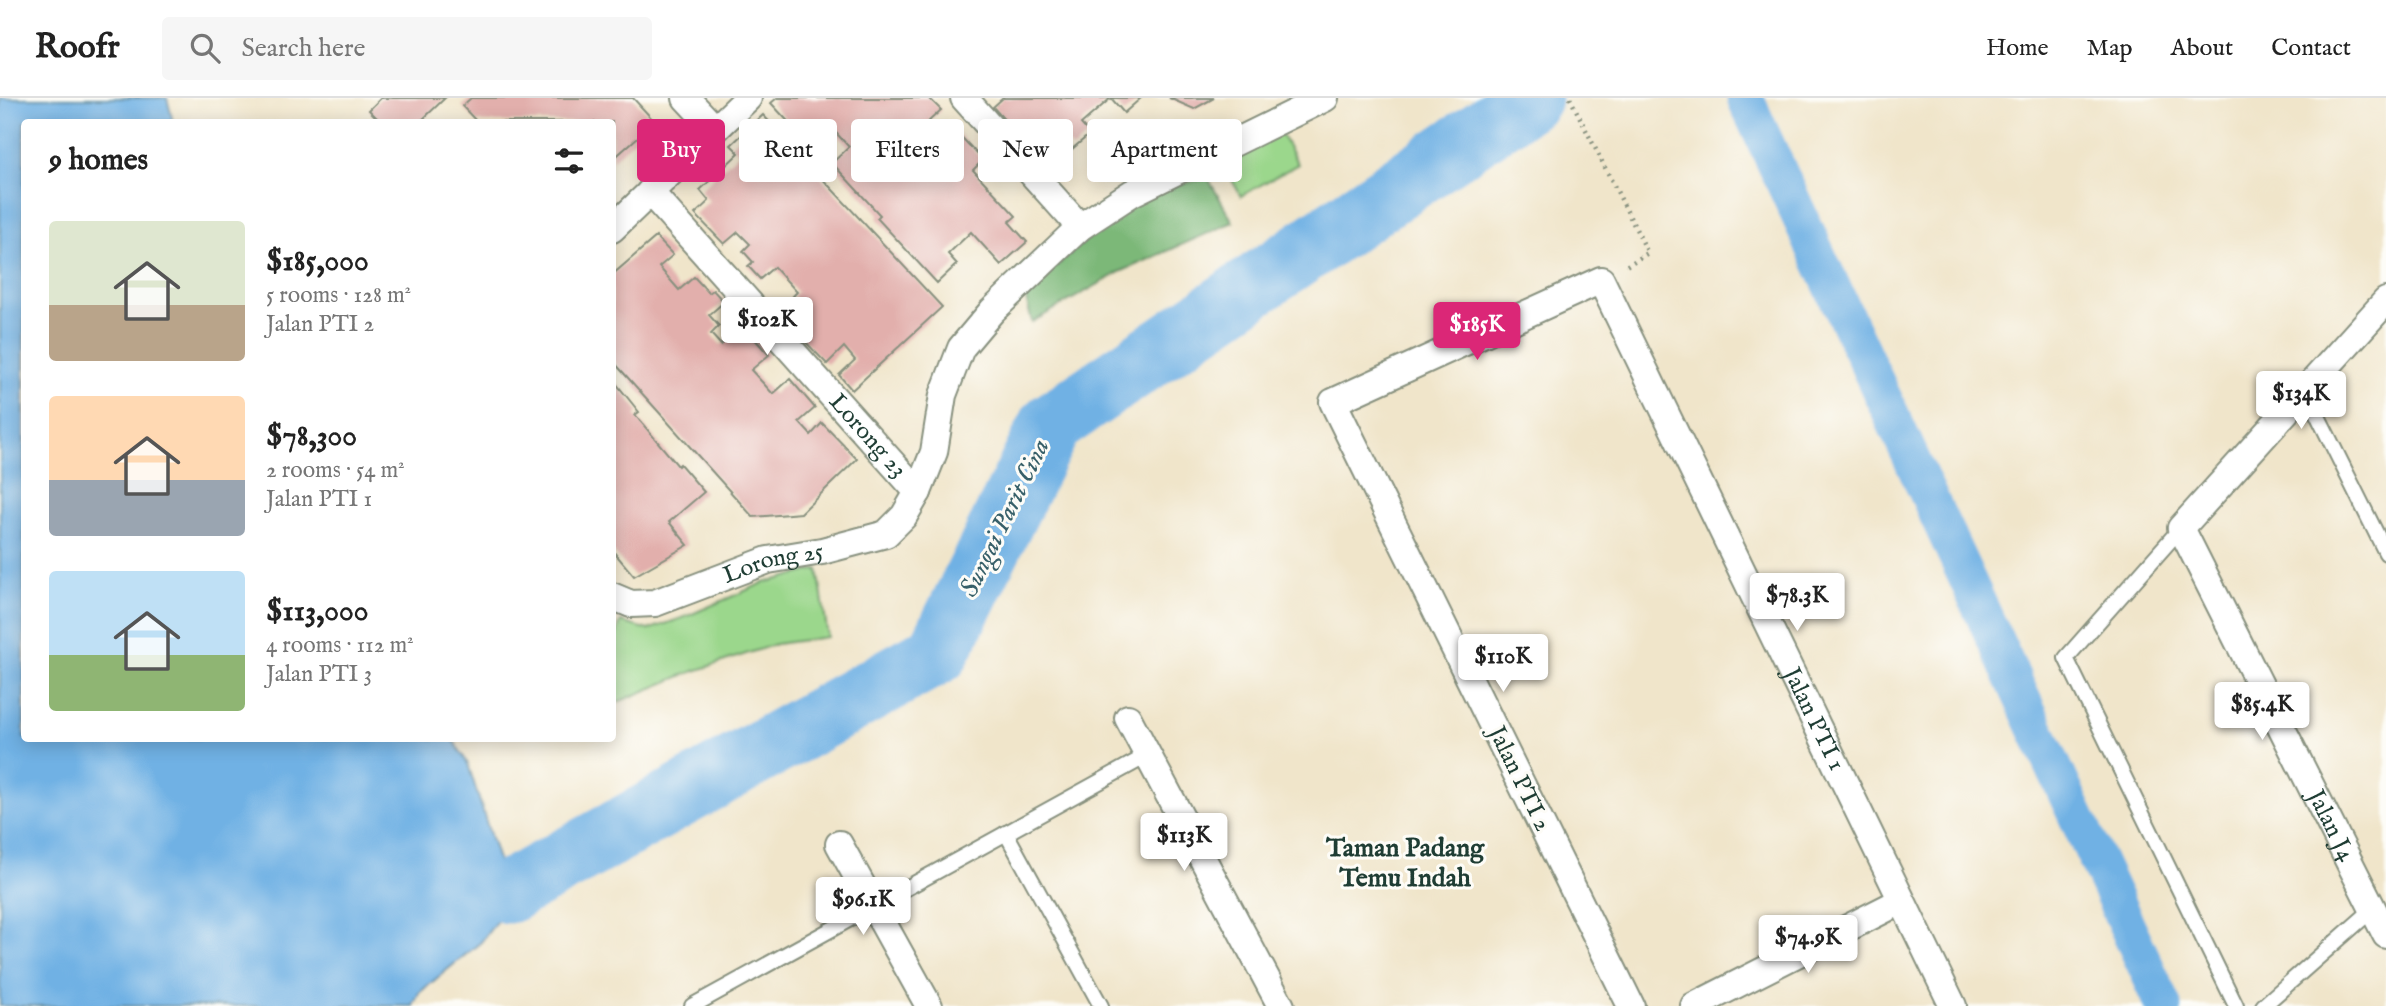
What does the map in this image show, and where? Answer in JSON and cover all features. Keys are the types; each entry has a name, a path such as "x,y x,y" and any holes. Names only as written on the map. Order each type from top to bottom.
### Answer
{"street":[{"path":"686,98 706,119"},
{"path":"725,120 748,98"},
{"path":"964,98 1080,227"},
{"name":"Lorong 25","path":"616,598 631,604 654,603 768,560 822,551 886,534 904,516 918,492 934,452 943,395 961,348 992,311 1080,227 1132,193 1325,98"},
{"path":"616,225 660,182"},
{"name":"Lorong 23","path":"650,192 918,492"},
{"name":"Jalan PTI 2","path":"1601,280 1333,402 1630,1006"},
{"name":"Jalan PTI 1","path":"1601,280 1953,1006"},
{"path":"2180,528 2386,301"},
{"name":"Jalan J4","path":"2180,528 2386,935"},
{"path":"1128,718 1281,1006"},
{"path":"839,844 929,1006"},
{"path":"1694,1006 1901,901"}],"lane":[{"path":"2305,390 2386,553"},
{"path":"2180,528 2066,657 2236,1006"},
{"path":"692,1006 1147,755"},
{"path":"1006,833 1101,1006"},
{"path":"2263,1006 2373,909"}],"path":[{"path":"1570,98 1648,253 1601,280"}],"green space":[{"path":"1280,132 1298,164 1241,196 1233,182 1242,182 1242,151"},
{"path":"1192,182 1210,182 1233,222 1120,272 1032,322 1025,295 1107,223 1143,200"},
{"path":"818,569 828,637 776,644 686,674 616,703 616,634 621,622 648,630 763,583"}],"water":[{"path":"0,98 167,98 172,119 21,119 21,742 455,742 468,764 508,892 501,915 481,942 419,993 413,1006 0,1006"}],"building":[{"path":"381,98 445,98 423,119 378,119 369,110"},
{"path":"471,98 633,98 652,119 637,119 637,138 616,156 616,119 474,119 462,106"},
{"path":"777,98 929,98 941,110 931,119 851,119 851,182 964,182 964,140 978,155 978,165 973,170 978,175 978,182 984,182 1016,216 1009,222 1027,242 1001,265 971,232 948,254 957,264 937,283 877,218 880,215 837,168 837,158 849,147 837,134 837,119 786,119 771,103"},
{"path":"1003,98 1111,98 1081,124 1087,131 1087,136 1073,148 1073,119 1004,119 993,107"},
{"path":"1111,98 1141,98 1124,113"},
{"path":"1169,98 1214,98 1194,109"},
{"path":"739,138 739,153 731,145"},
{"path":"739,153 739,182 825,182 942,307 852,390 839,375 855,360 844,347 827,364 799,335 803,331 791,319 804,307 793,296 797,292 774,267 760,279 748,266 753,262 743,251 750,244 738,232 724,244 695,214 709,201 700,190 708,182 725,182 725,166"},
{"path":"656,237 673,255 659,267 679,290 694,277 709,293 713,290 724,302 709,315 719,326 711,334 721,345 743,326 769,355 751,370 773,394 790,379 815,408 799,422 811,435 822,423 857,459 801,513 753,517 616,364 616,272"},
{"path":"616,383 639,412 635,415 704,492 669,522 688,545 634,576 616,555"}],"waterway":[{"name":"Sungai Parit Cina","path":"508,892 938,653 1051,424 1530,98"},
{"path":"1745,98 2164,1006"}],"district":[{"name":"Taman Padang Temu Indah","path":"1405,863"}]}
